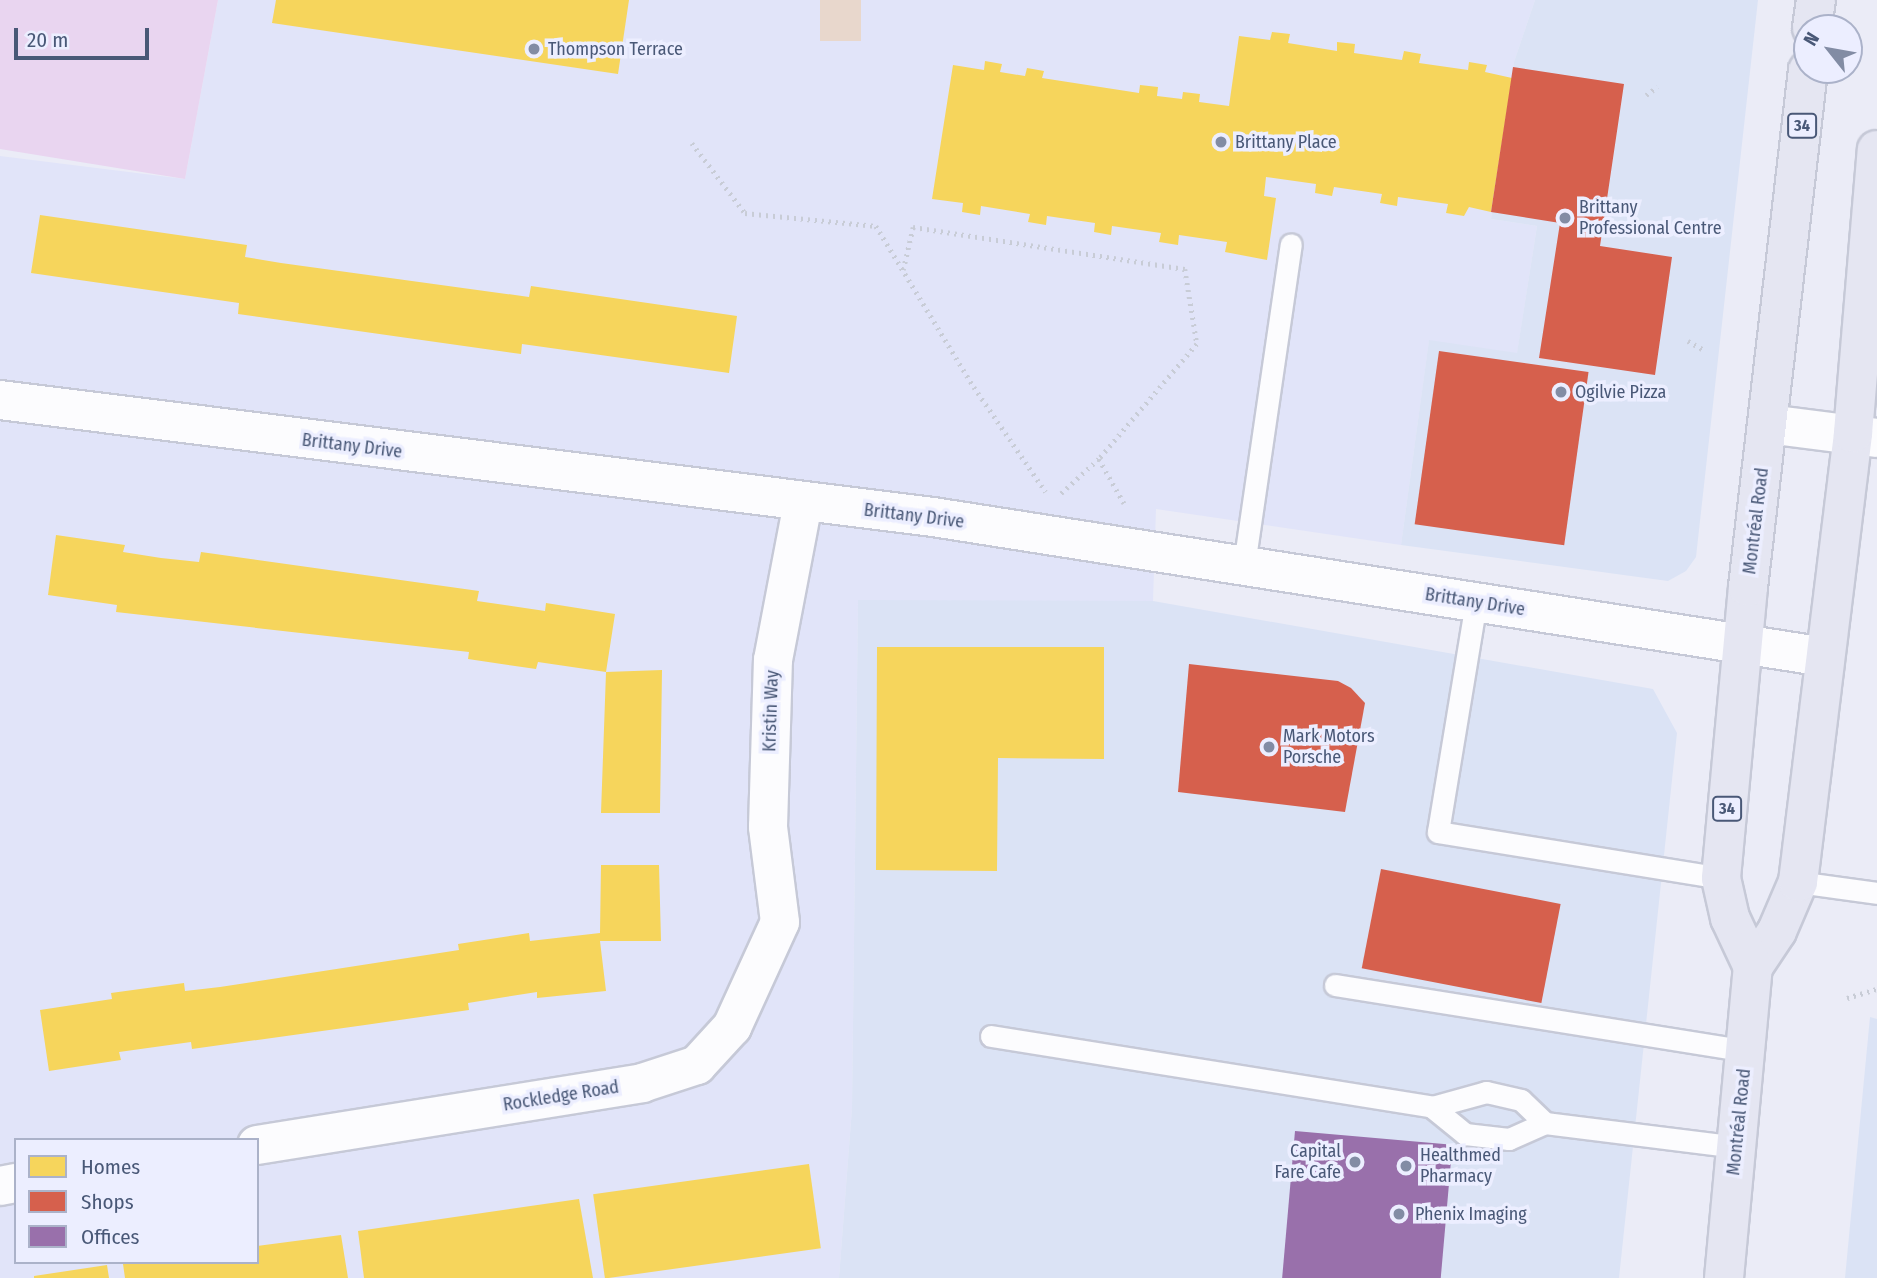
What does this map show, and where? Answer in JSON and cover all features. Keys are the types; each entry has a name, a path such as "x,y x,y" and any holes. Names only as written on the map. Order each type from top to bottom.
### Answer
{"main road":[{"name":"Montréal Road","path":"1753,967 1730,918 1721,878 1806,84"},
{"name":"Montréal Road","path":"1724,1278 1753,967 1777,931 1798,882 1825,657 1865,435 1877,150"}],"street":[{"name":"Brittany Drive","path":"0,400 803,503 933,517 1825,657"},
{"path":"1768,424 1865,435"},
{"name":"Kristin Way","path":"780,922 768,827 773,660 803,503"},
{"name":"Rockledge Road","path":"259,1145 642,1083 698,1065 732,1027 780,922"}],"lane":[{"path":"1244,565 1291,244"},
{"path":"1476,602 1438,832 1721,878"},
{"path":"1798,882 1877,893"},
{"path":"1335,985 1746,1051"},
{"path":"991,1036 1432,1107 1486,1093 1521,1100 1545,1123"},
{"path":"1432,1107 1465,1133 1510,1139 1545,1123 1738,1147"}],"path":[{"path":"1646,95 1657,87"},
{"path":"692,143 745,213 876,226 974,387 1053,502 1099,459 1197,344 1185,269 913,226 903,270"},
{"path":"1688,341 1704,351"},
{"path":"1099,459 1127,509"},
{"path":"1847,998 1877,989"}],"shaded area":[{"path":"0,0 218,0 185,179 0,149"},
{"path":"218,0 1535,0 1514,62 1491,219 1537,226 1517,354 1429,341 1401,545 1156,509 1153,601 858,601 852,1108 839,1278 0,1278 0,156 185,179"},
{"path":"820,0 861,0 861,41 820,41"},
{"path":"1535,0 1758,0 1696,557 1686,571 1668,581 1401,545 1429,340 1517,353 1537,226 1491,219 1514,62"},
{"path":"858,600 1153,601 1653,689 1677,733 1619,1278 839,1278 852,1108"},
{"path":"1870,1017 1877,1019 1877,1278 1845,1278"}],"building: Homes":[{"name":"Thompson Terrace","path":"276,0 629,0 618,74 272,23"},
{"name":"Brittany Place","path":"1272,32 1290,34 1288,43 1337,51 1337,42 1355,44 1354,53 1402,60 1404,51 1421,54 1419,63 1468,70 1469,62 1487,65 1485,72 1512,78 1491,212 1469,207 1464,216 1446,213 1448,204 1398,197 1397,206 1380,203 1382,194 1334,187 1332,196 1315,193 1316,184 1266,177 1264,196 1276,198 1267,260 1225,252 1227,242 1179,235 1178,245 1159,242 1161,233 1112,226 1111,235 1094,232 1095,223 1047,216 1046,225 1028,222 1030,214 981,206 980,215 962,212 963,203 932,199 953,65 984,70 985,61 1002,64 1000,72 1025,76 1027,68 1044,71 1042,78 1139,93 1140,85 1158,87 1157,96 1182,99 1183,92 1200,94 1199,102 1229,106 1239,36 1270,40"},
{"path":"40,215 247,245 245,257 281,263 529,297 531,286 737,316 729,373 522,344 521,354 238,314 239,303 31,273"},
{"path":"56,535 125,545 123,552 161,558 199,562 201,552 479,591 477,601 545,611 546,603 615,614 606,672 538,662 536,669 468,659 469,652 116,612 117,605 48,595"},
{"path":"877,647 1104,647 1104,759 998,758 997,871 876,870"},
{"path":"662,670 660,813 601,813 606,672"},
{"path":"601,865 659,865 661,941 600,941 606,991 537,998 537,992 468,1003 469,1010 365,1025 192,1049 191,1042 119,1052 121,1060 49,1071 40,1010 112,999 111,993 184,983 185,991 220,987 459,950 458,944 529,933 530,941 600,933"},
{"path":"809,1164 821,1248 605,1278 593,1194"},
{"path":"579,1199 593,1278 364,1278 358,1231"},
{"path":"341,1235 348,1278 125,1278 123,1264 259,1264 259,1246"},
{"path":"107,1265 109,1278 34,1278 34,1276"}],"building: Shops":[{"name":"Brittany Professional Centre","path":"1513,67 1624,84 1600,246 1672,257 1655,375 1539,358 1560,223 1491,212"},
{"path":"1439,351 1589,372 1564,545 1415,524"},
{"name":"Mark Motors Porsche","path":"1189,664 1338,681 1351,688 1365,703 1345,812 1178,792"},
{"path":"1381,869 1561,904 1541,1003 1362,968"}],"building: Offices":[{"path":"1295,1131 1452,1145 1441,1278 1282,1278"}],"place":[{"name":"Thompson Terrace","path":"534,49"},
{"name":"Brittany Place","path":"1221,142"},
{"name":"Brittany Professional Centre","path":"1565,218"},
{"name":"Ogilvie Pizza","path":"1561,392"},
{"name":"Mark Motors Porsche","path":"1269,747"},
{"name":"Capital Fare Cafe","path":"1355,1162"},
{"name":"Healthmed Pharmacy","path":"1406,1166"},
{"name":"Phenix Imaging","path":"1399,1214"}]}
